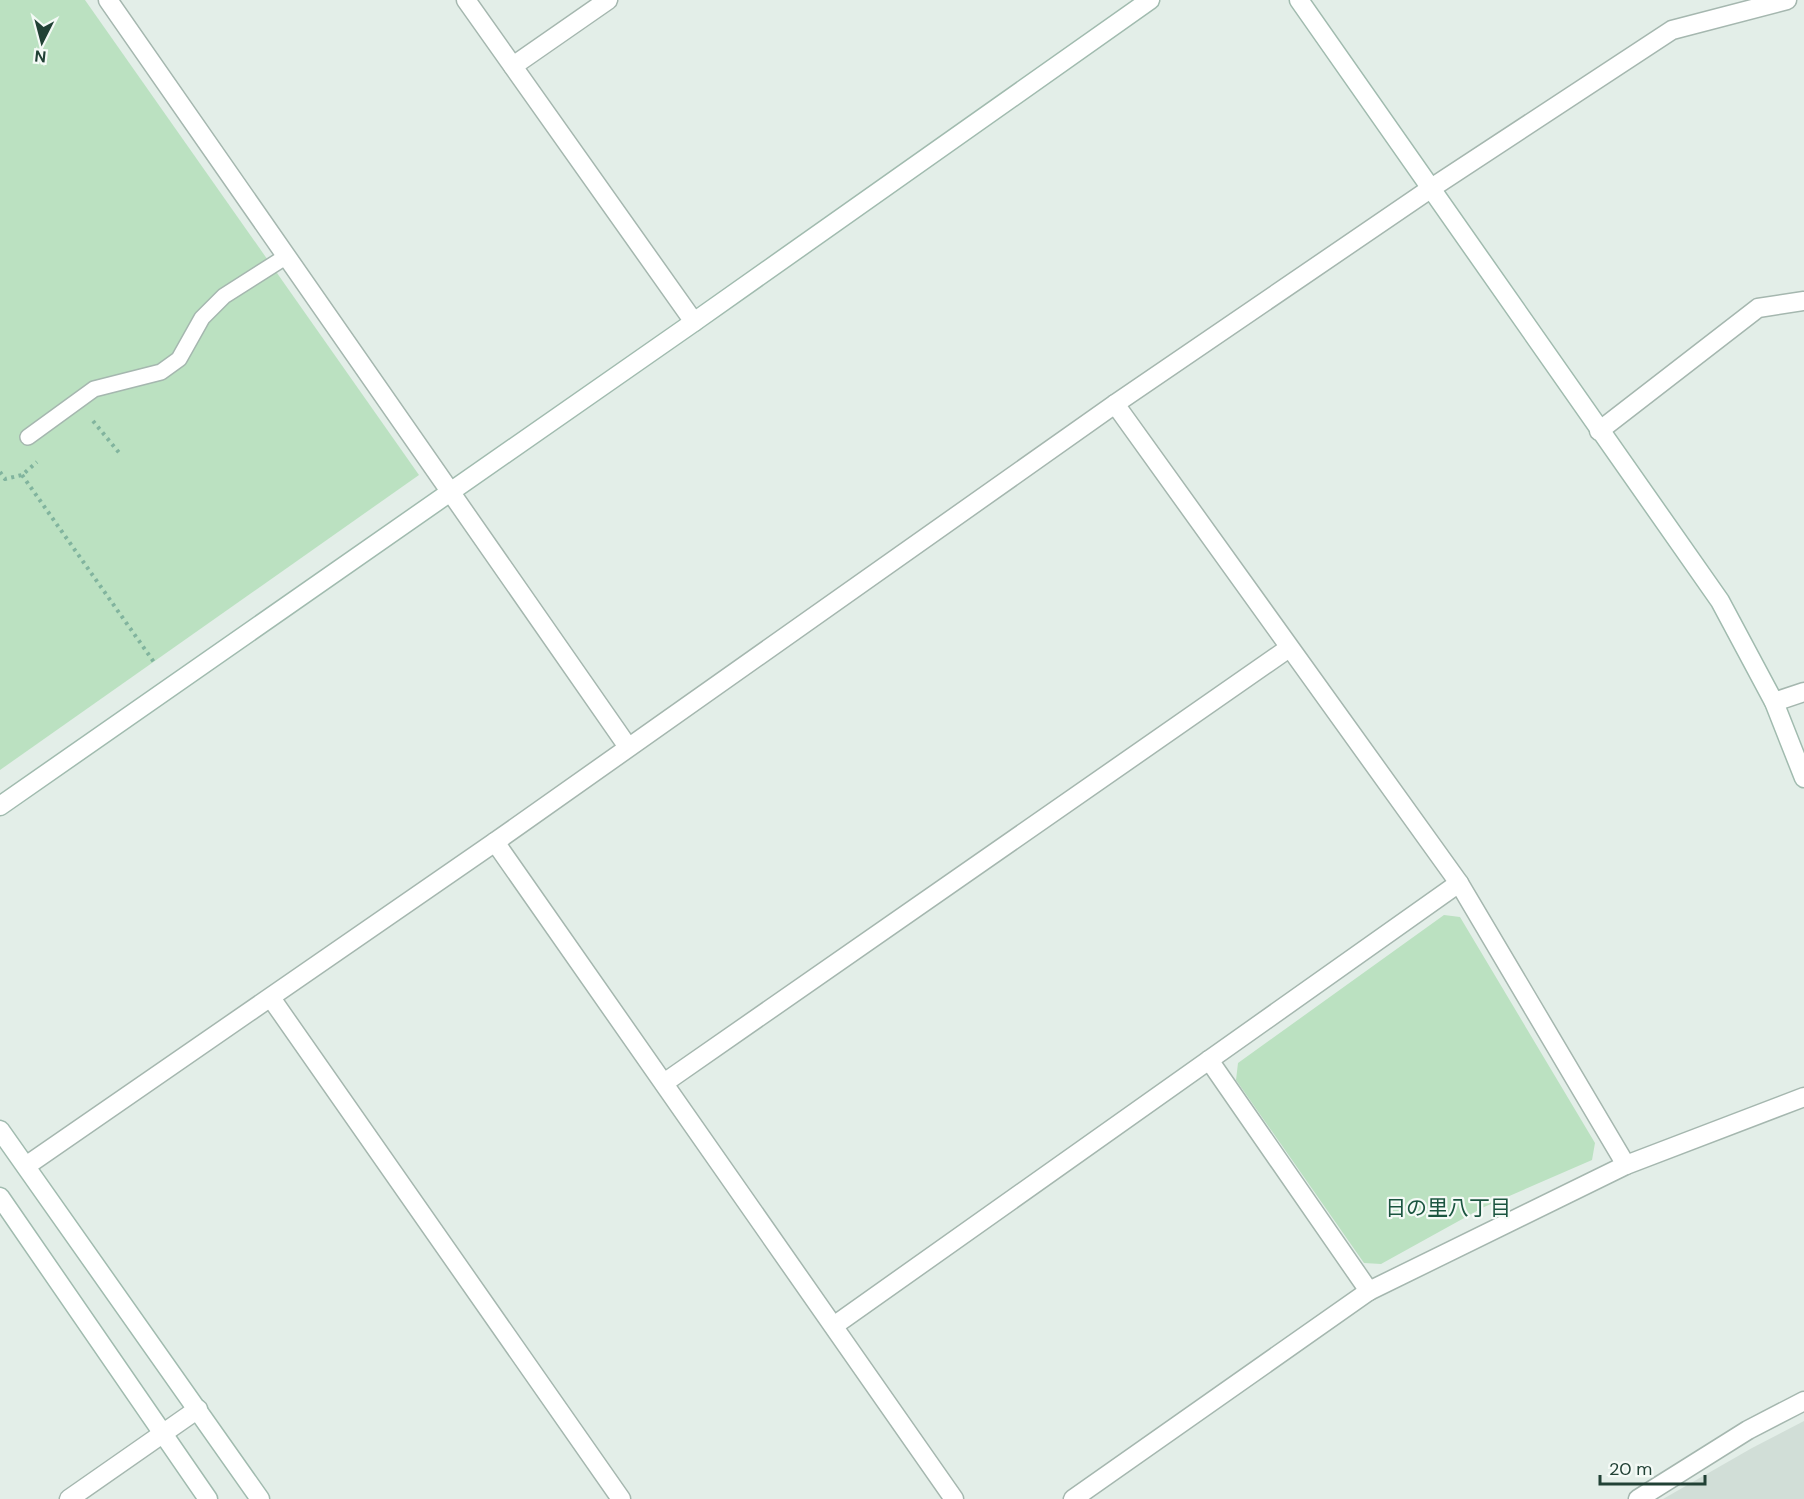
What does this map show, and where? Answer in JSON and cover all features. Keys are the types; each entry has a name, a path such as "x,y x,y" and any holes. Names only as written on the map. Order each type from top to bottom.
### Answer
{"street":[{"path":"108,0 628,747"},
{"path":"466,0 694,322"},
{"path":"513,66 608,0"},
{"path":"0,806 694,322 1149,0"},
{"path":"1299,0 1720,601 1773,702 1804,778"},
{"path":"26,1166 495,842 1115,404 1430,189 1672,30 1787,0"},
{"path":"1599,431 1758,308 1804,301"},
{"path":"1115,404 1459,883 1626,1165"},
{"path":"664,1083 1289,648"},
{"path":"1773,702 1804,692"},
{"path":"495,842 835,1325 954,1499"},
{"path":"835,1325 1459,883"},
{"path":"271,998 621,1499"},
{"path":"1209,1060 1369,1291"},
{"path":"1073,1499 1369,1291 1626,1165 1804,1097"},
{"path":"0,1130 260,1499"},
{"path":"0,1197 208,1499"},
{"path":"1638,1499 1748,1430 1804,1401"},
{"path":"69,1499 198,1409"}],"lane":[{"path":"27,437 94,389 161,372 179,359 202,318 224,296 287,256"}],"path":[{"path":"83,427 92,420 122,455"},
{"path":"0,472 5,479 22,475 39,461"},
{"path":"22,475 170,686"}],"shaded area":[{"path":"1804,1421 1804,1499 1663,1499 1752,1448"}],"green space":[{"path":"0,0 85,0 419,475 0,770"},
{"path":"1444,915 1460,917 1595,1143 1592,1160 1484,1207 1381,1264 1364,1263 1236,1080 1238,1063"}],"district":[{"name":"日の里八丁目","path":"1448,1208"}]}
